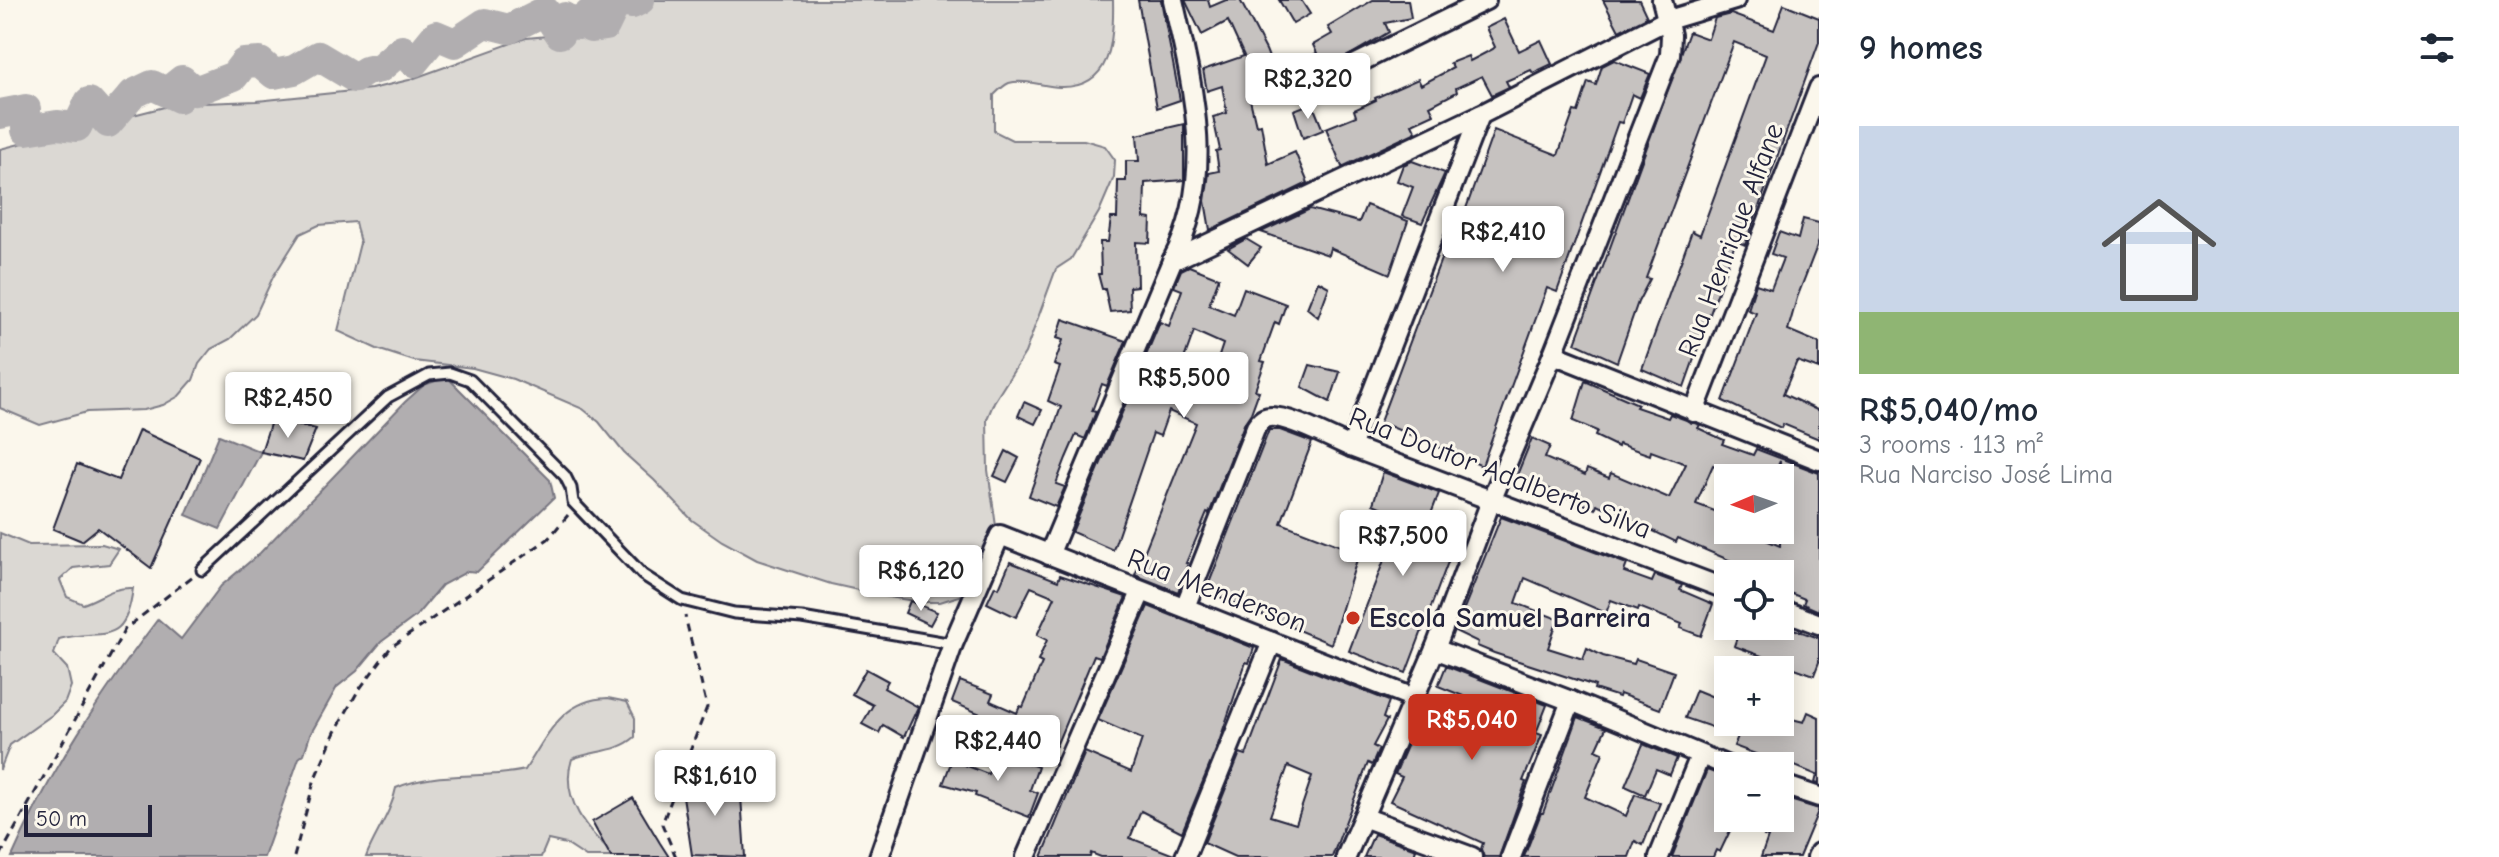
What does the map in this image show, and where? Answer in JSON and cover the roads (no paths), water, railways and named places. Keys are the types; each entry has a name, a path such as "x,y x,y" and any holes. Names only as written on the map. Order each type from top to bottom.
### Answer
{"street":[{"path":"1049,555 1184,239 1196,194 1200,165 1186,56 1173,0"},
{"path":"1352,66 1486,0"},
{"path":"1346,857 1435,649 1670,55 1671,35 1662,0"},
{"path":"1172,261 1480,115 1665,21 1735,0"},
{"name":"Rua Henrique Alfane","path":"1694,412 1819,88"},
{"path":"1351,447 1480,115"},
{"path":"1553,354 1819,460"},
{"name":"Rua Doutor Adalberto Silva","path":"1185,607 1256,427 1265,418 1278,418 1714,585"},
{"name":"Rua Menderson","path":"953,644 1000,535 1414,698"},
{"path":"1026,857 1141,592"},
{"path":"1794,614 1819,624"},
{"path":"1186,857 1272,642"},
{"path":"879,857 953,644"},
{"path":"1435,649 1571,701 1714,761"},
{"path":"1511,857 1571,701"},
{"path":"1659,857 1700,756"},
{"path":"1794,789 1819,797"},
{"path":"1363,817 1472,857"}],"lane":[{"path":"202,570 388,397 429,375 450,373 470,380 565,476 573,502 643,575 682,600 734,613 802,618 953,644"}],"waterway":[{"path":"0,114 26,109 26,130 57,125 77,127 89,102 108,123 133,94 152,85 179,98 172,88 182,80 195,91 234,76 244,63 260,62 274,74 294,70 318,56 355,78 366,71 380,68 402,49 414,62 436,35 455,43 485,23 509,29 545,11 560,34 565,17 578,25 590,13 591,28 605,26 617,1 632,4 640,0"}],"place":[{"name":"Escola Samuel Barreira","path":"1353,618"}]}
